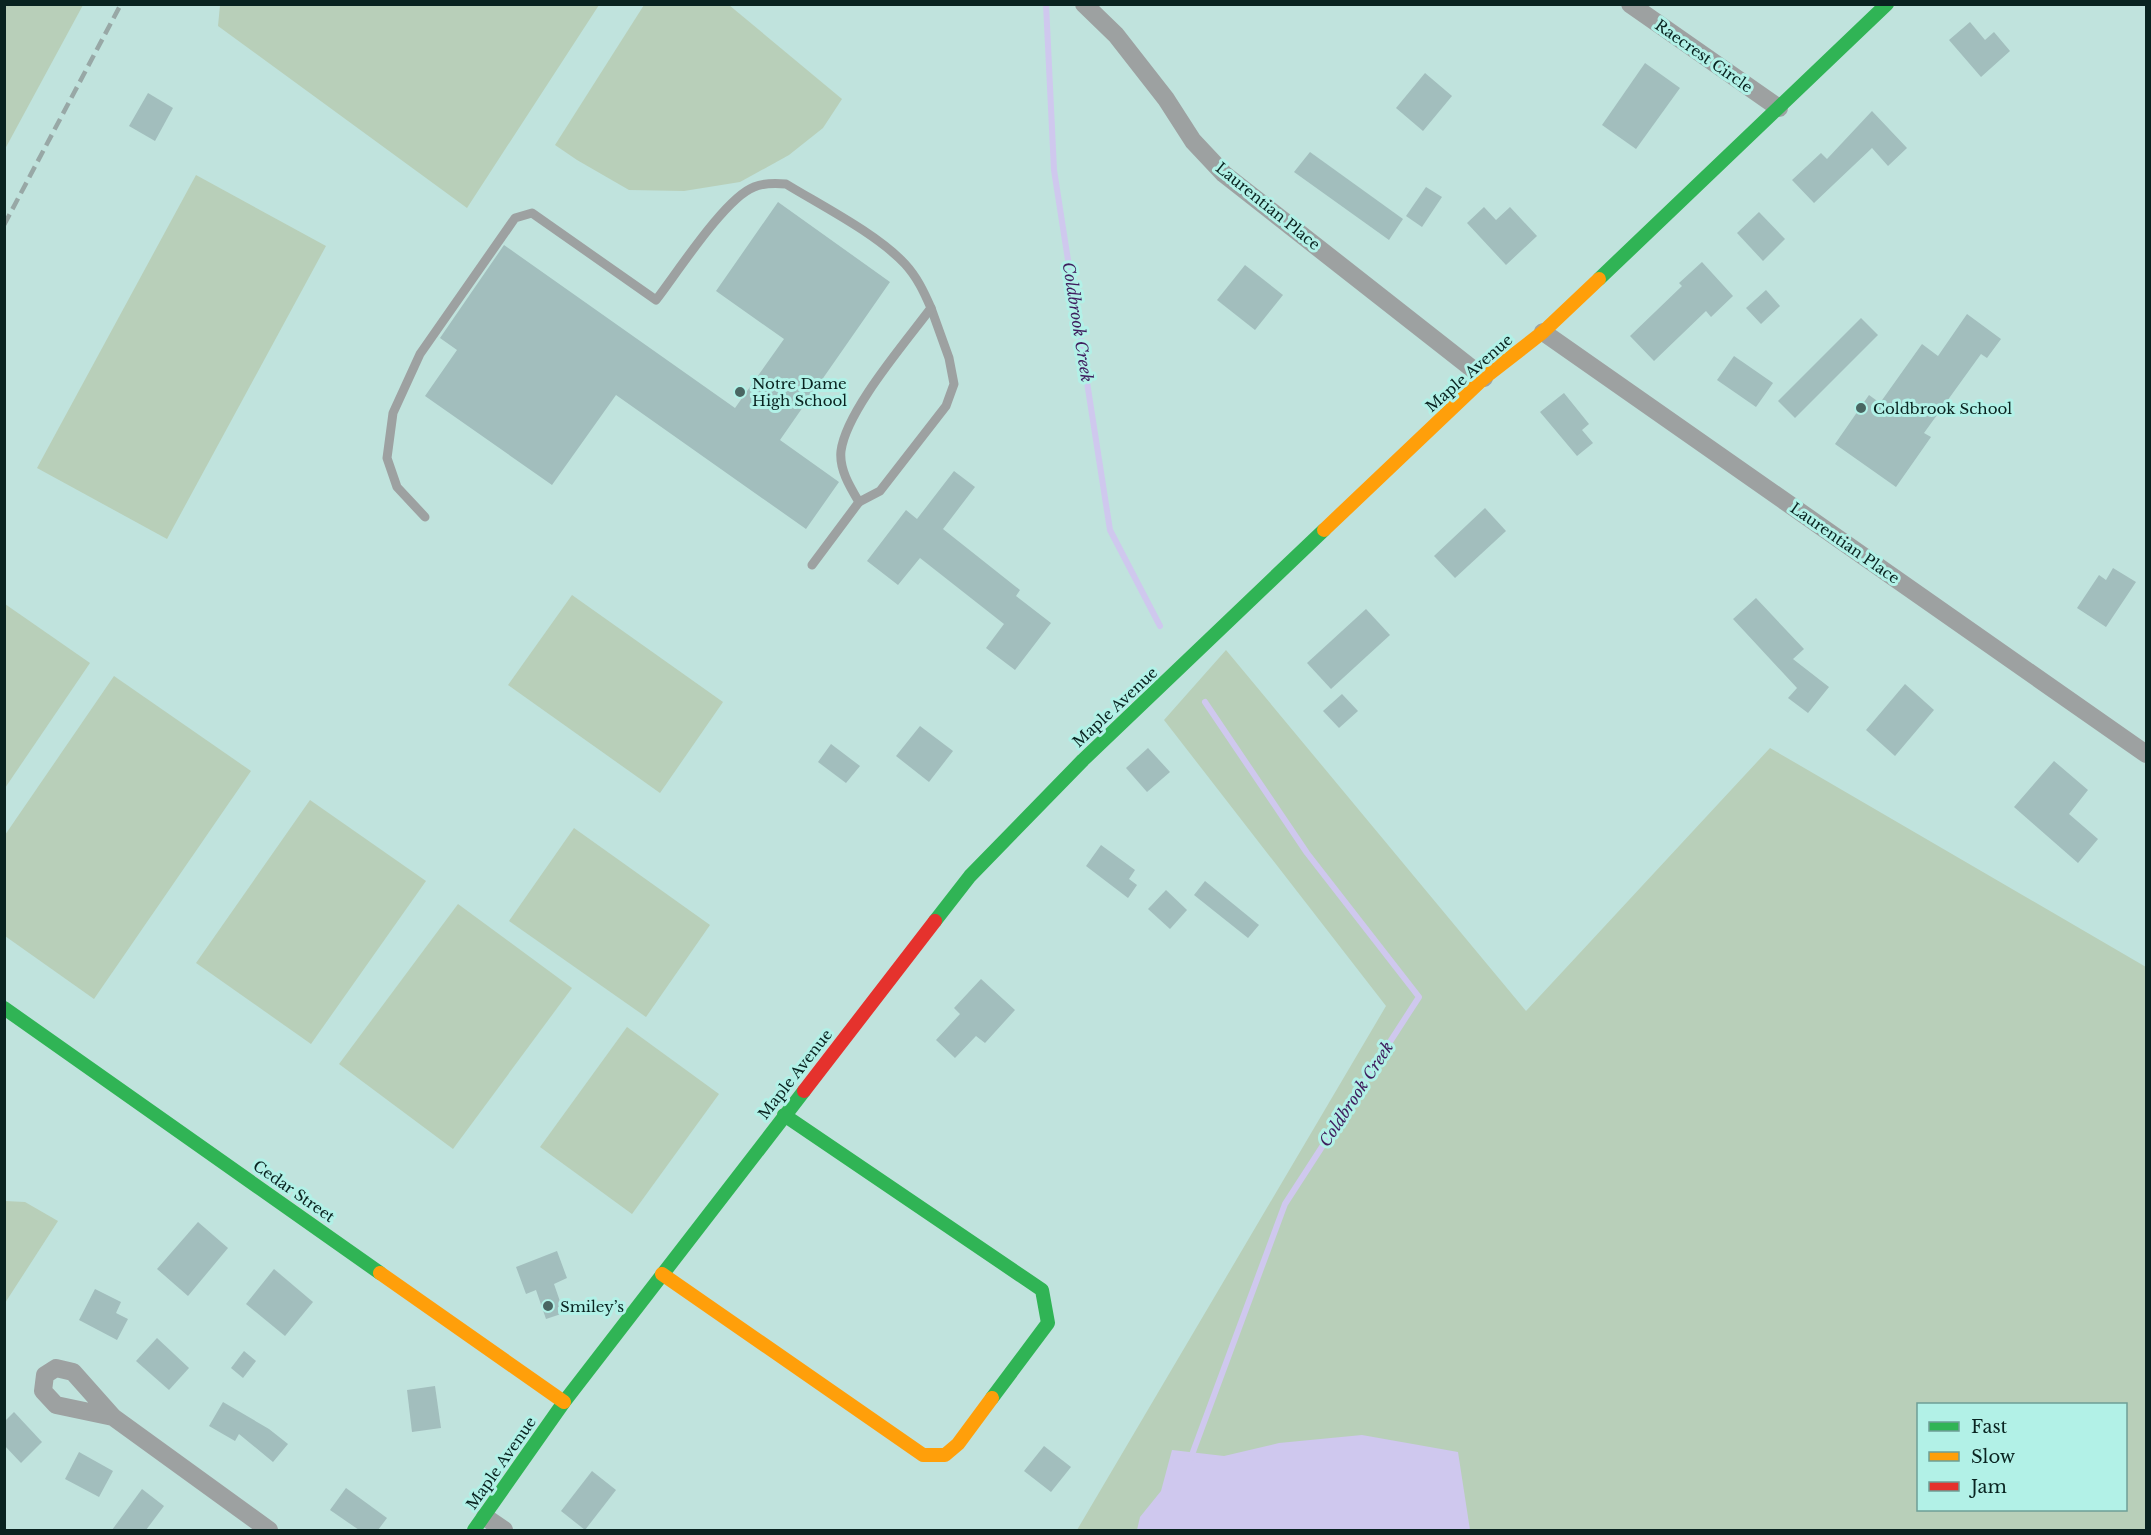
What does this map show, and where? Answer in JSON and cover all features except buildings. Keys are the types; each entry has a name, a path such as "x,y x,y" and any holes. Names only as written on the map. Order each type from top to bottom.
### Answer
{"main road":[{"name":"Maple Avenue","path":"479,1524 564,1402 970,876 1083,759 1484,378 1543,332 1887,4"},
{"name":"Cedar Street","path":"4,1008 564,1402"},
{"path":"662,1274 923,1455 945,1455 958,1444 1048,1323 1042,1290 784,1115"}],"street":[{"name":"Laurentian Place","path":"1084,4 1116,35 1160,91 1193,141 1224,174 1484,378"},
{"name":"Raecrest Circle","path":"1630,4 1779,108"},
{"name":"Laurentian Place","path":"1543,332 2146,754"},
{"path":"112,1416 269,1530"},
{"path":"479,1524 504,1530"}],"lane":[{"path":"425,517 397,487 387,458 393,413 420,354 514,218 532,213 656,300 732,202 753,187 774,183 786,184 880,243 904,263 920,284 931,308 950,358 954,384 946,406 880,491 859,502 812,565"},
{"path":"859,502 846,479 841,453 848,422 931,308"}],"green space":[{"path":"220,4 599,5 467,208 218,26"},
{"path":"4,5 83,5 5,149"},
{"path":"644,5 729,5 842,99 823,128 789,155 740,182 684,191 629,190 555,145"},
{"path":"196,175 326,246 167,539 37,468"},
{"path":"572,595 723,702 660,793 508,685"},
{"path":"5,604 90,663 5,788"},
{"path":"1226,650 1526,1011 1770,748 2146,967 2146,1530 1077,1530 1386,1006 1164,720"},
{"path":"114,676 251,771 94,999 5,936 5,835"},
{"path":"310,800 426,881 311,1044 196,963"},
{"path":"574,828 710,925 646,1017 509,921"},
{"path":"458,904 572,988 453,1149 339,1064"},
{"path":"627,1027 719,1094 632,1214 540,1147"},
{"path":"5,1201 25,1202 58,1221 5,1303"}],"shaded area":[{"path":"1362,1435 1458,1452 1470,1530 1137,1530 1140,1517 1161,1491 1172,1450 1224,1456 1279,1443"}],"waterway":[{"name":"Coldbrook Creek","path":"1046,4 1054,170 1110,530 1160,626"},
{"name":"Coldbrook Creek","path":"1190,1460 1285,1204 1419,997 1307,853 1205,702"}],"railway":[{"path":"4,225 121,4"}],"traffic: fast":[{"path":"1599,279 1887,4"},
{"path":"935,921 970,876 1083,760 1324,530"},
{"path":"4,1008 380,1273"},
{"path":"474,1530 564,1402 804,1091"},
{"path":"784,1115 1042,1290 1048,1323 992,1398"}],"traffic: slow":[{"path":"1324,530 1484,378 1543,332 1599,279"},
{"path":"380,1273 564,1402"},
{"path":"662,1274 923,1455 945,1455 958,1444 992,1398"}],"traffic: jam":[{"path":"804,1091 935,921"}],"place":[{"name":"Notre Dame High School","path":"740,392"},
{"name":"Coldbrook School","path":"1861,408"},
{"name":"Smiley’s","path":"548,1306"}]}
